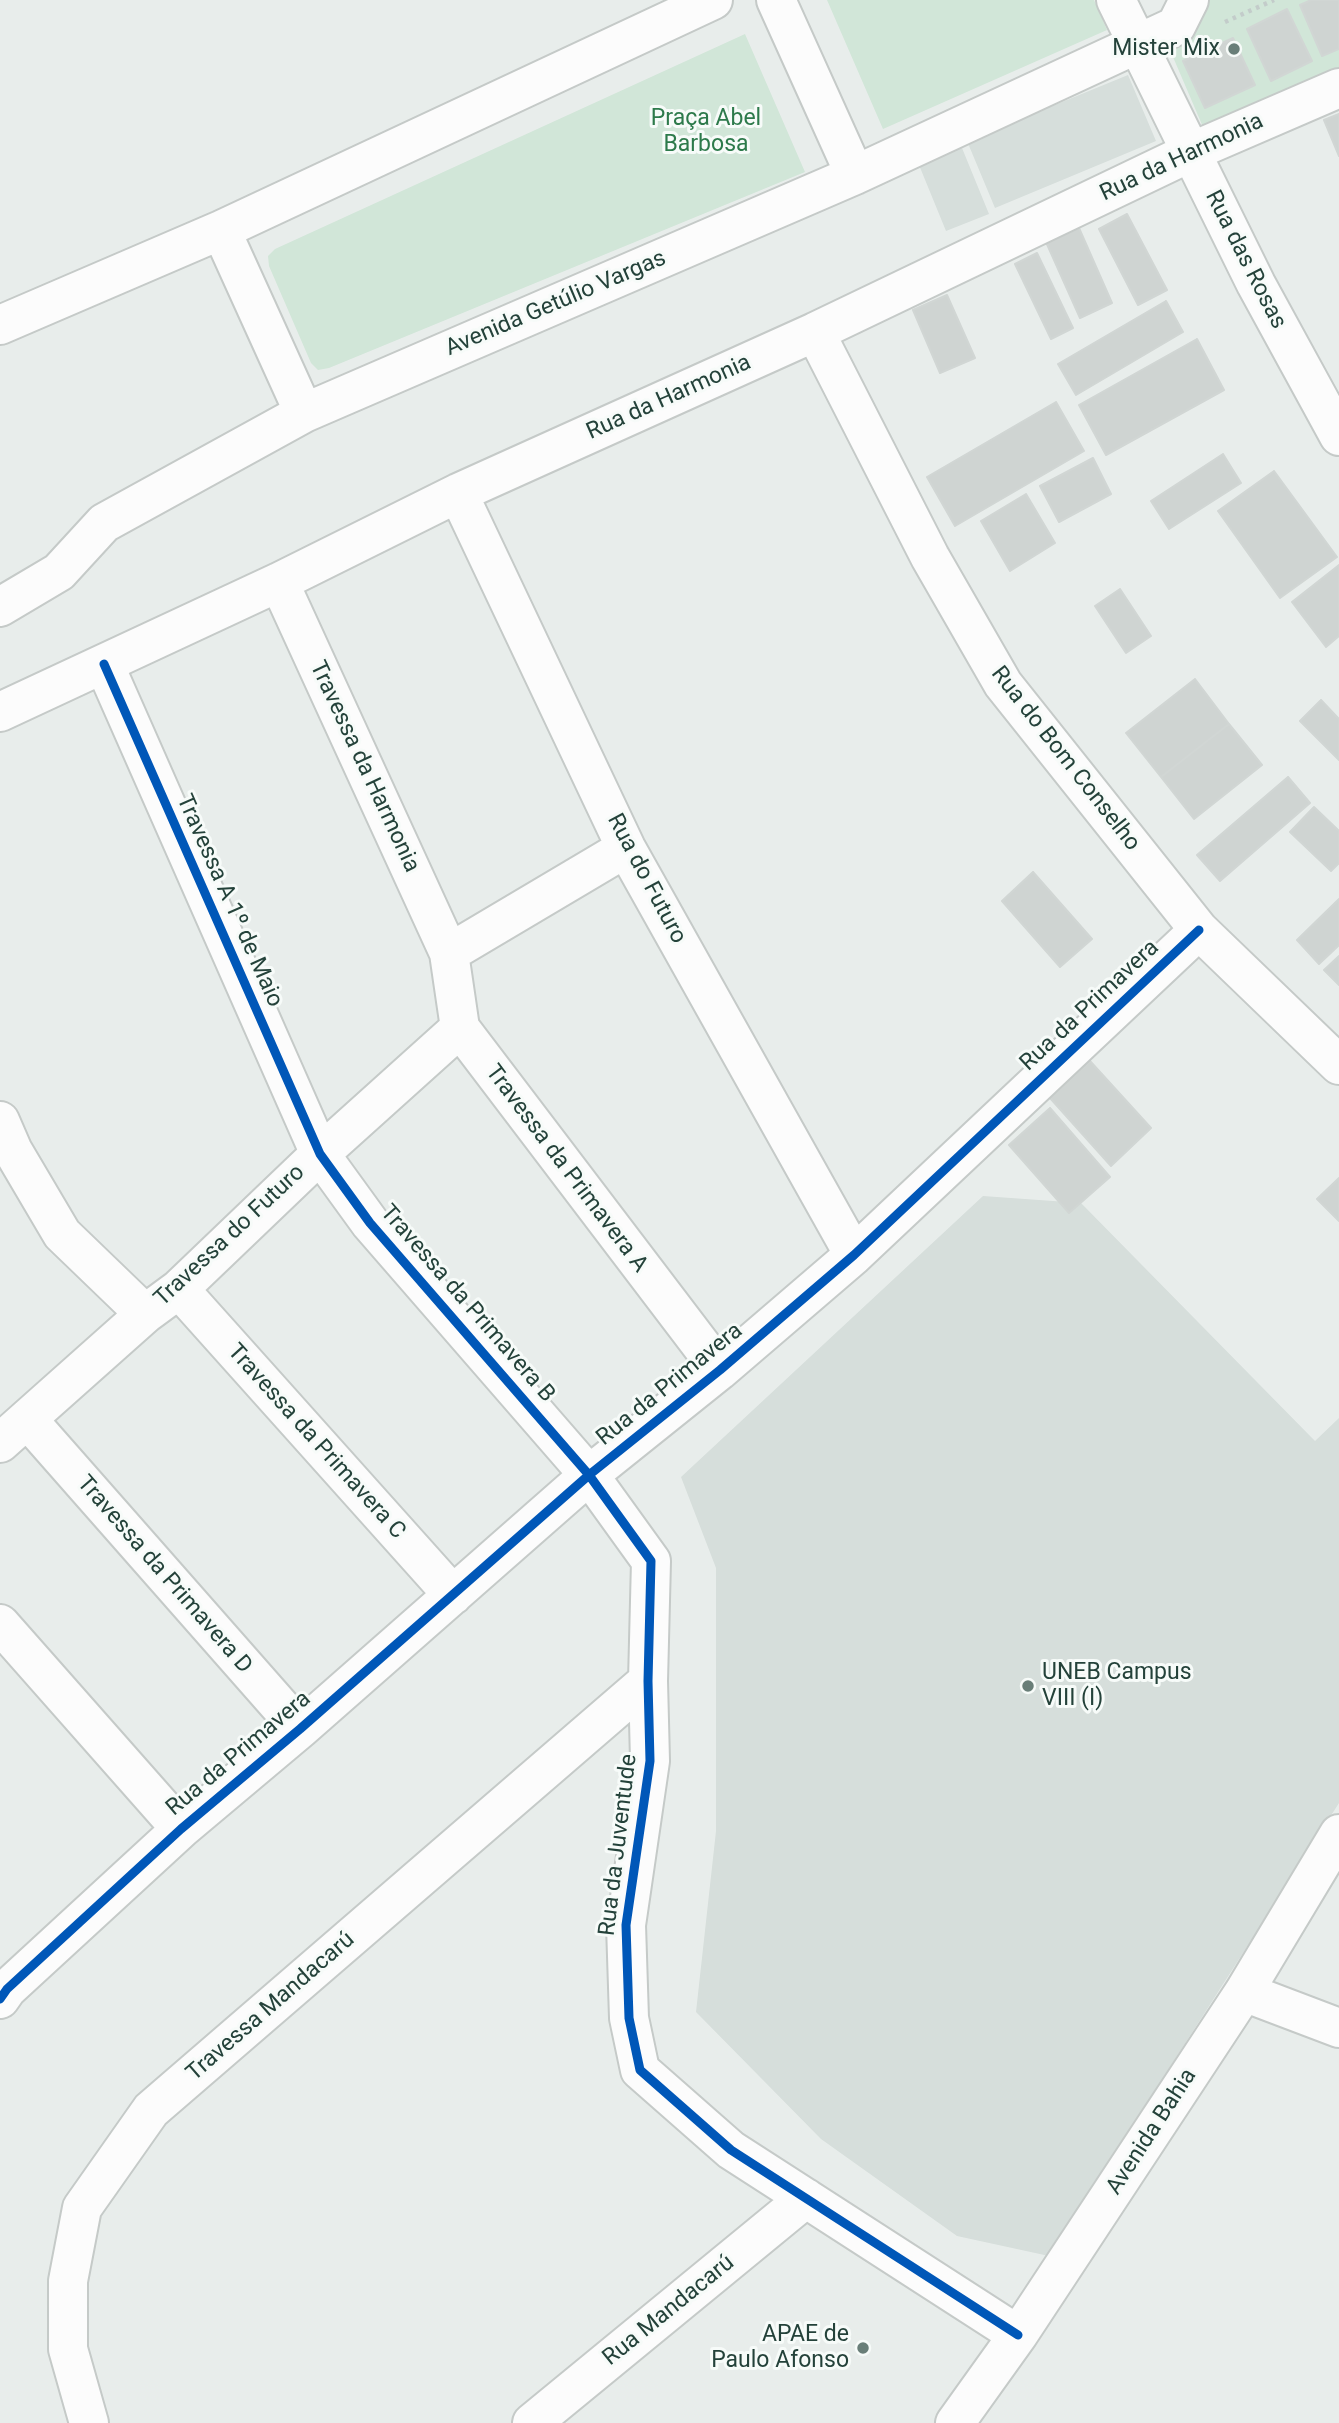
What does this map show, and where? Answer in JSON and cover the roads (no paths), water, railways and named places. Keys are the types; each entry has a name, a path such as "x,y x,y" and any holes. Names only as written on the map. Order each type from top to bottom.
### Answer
{"street":[{"path":"0,325 221,230 713,0"},
{"path":"776,0 855,175"},
{"name":"Rua das Rosas","path":"1116,0 1256,284 1339,436"},
{"name":"Avenida Getúlio Vargas","path":"0,607 59,572 104,523 303,412 855,175 1138,44 1176,26 1189,0"},
{"name":"Rua da Harmonia","path":"0,712 279,582 458,493 815,332 1191,152 1339,88"},
{"path":"221,230 303,412"},
{"name":"Rua do Bom Conselho","path":"815,332 930,557 1003,684 1199,930 1339,1065"},
{"name":"Rua do Futuro","path":"458,493 626,848 855,1255"},
{"name":"Travessa da Harmonia","path":"279,582 449,953"},
{"name":"Travessa A 1º de Maio","path":"103,664 320,1154"},
{"path":"449,953 626,848"},
{"name":"Rua da Primavera","path":"2,1989 181,1829 300,1730 589,1475 720,1370 855,1255 1199,930"},
{"name":"Travessa da Primavera A","path":"449,953 460,1028 720,1370"},
{"name":"Travessa do Futuro","path":"14,1432 145,1314 179,1289 320,1154 460,1028"},
{"path":"0,1121 13,1151 62,1234 145,1314"},
{"name":"Travessa da Primavera B","path":"320,1154 370,1223 589,1475"},
{"name":"Travessa da Primavera C","path":"179,1289 453,1595"},
{"name":"Travessa da Primavera D","path":"14,1432 300,1730"},
{"name":"Rua da Juventude","path":"589,1475 651,1561 648,1682 650,1761 626,1925 629,2018 640,2070 731,2150 1018,2336"},
{"path":"0,1624 181,1829"},
{"name":"Travessa Mandacarú","path":"89,2423 68,2348 68,2281 82,2208 151,2110 648,1682"},
{"name":"Avenida Bahia","path":"955,2423 1018,2336 1244,1992 1339,1834"},
{"path":"1244,1992 1339,2028"},
{"name":"Rua Mandacarú","path":"532,2423 806,2199"}],"place":[{"name":"Mister Mix","path":"1234,49"},
{"name":"UNEB Campus VIII (I)","path":"1028,1686"},
{"name":"APAE de Paulo Afonso","path":"863,2348"}],"park label":[{"name":"Praça Abel Barbosa","path":"706,132"}]}
